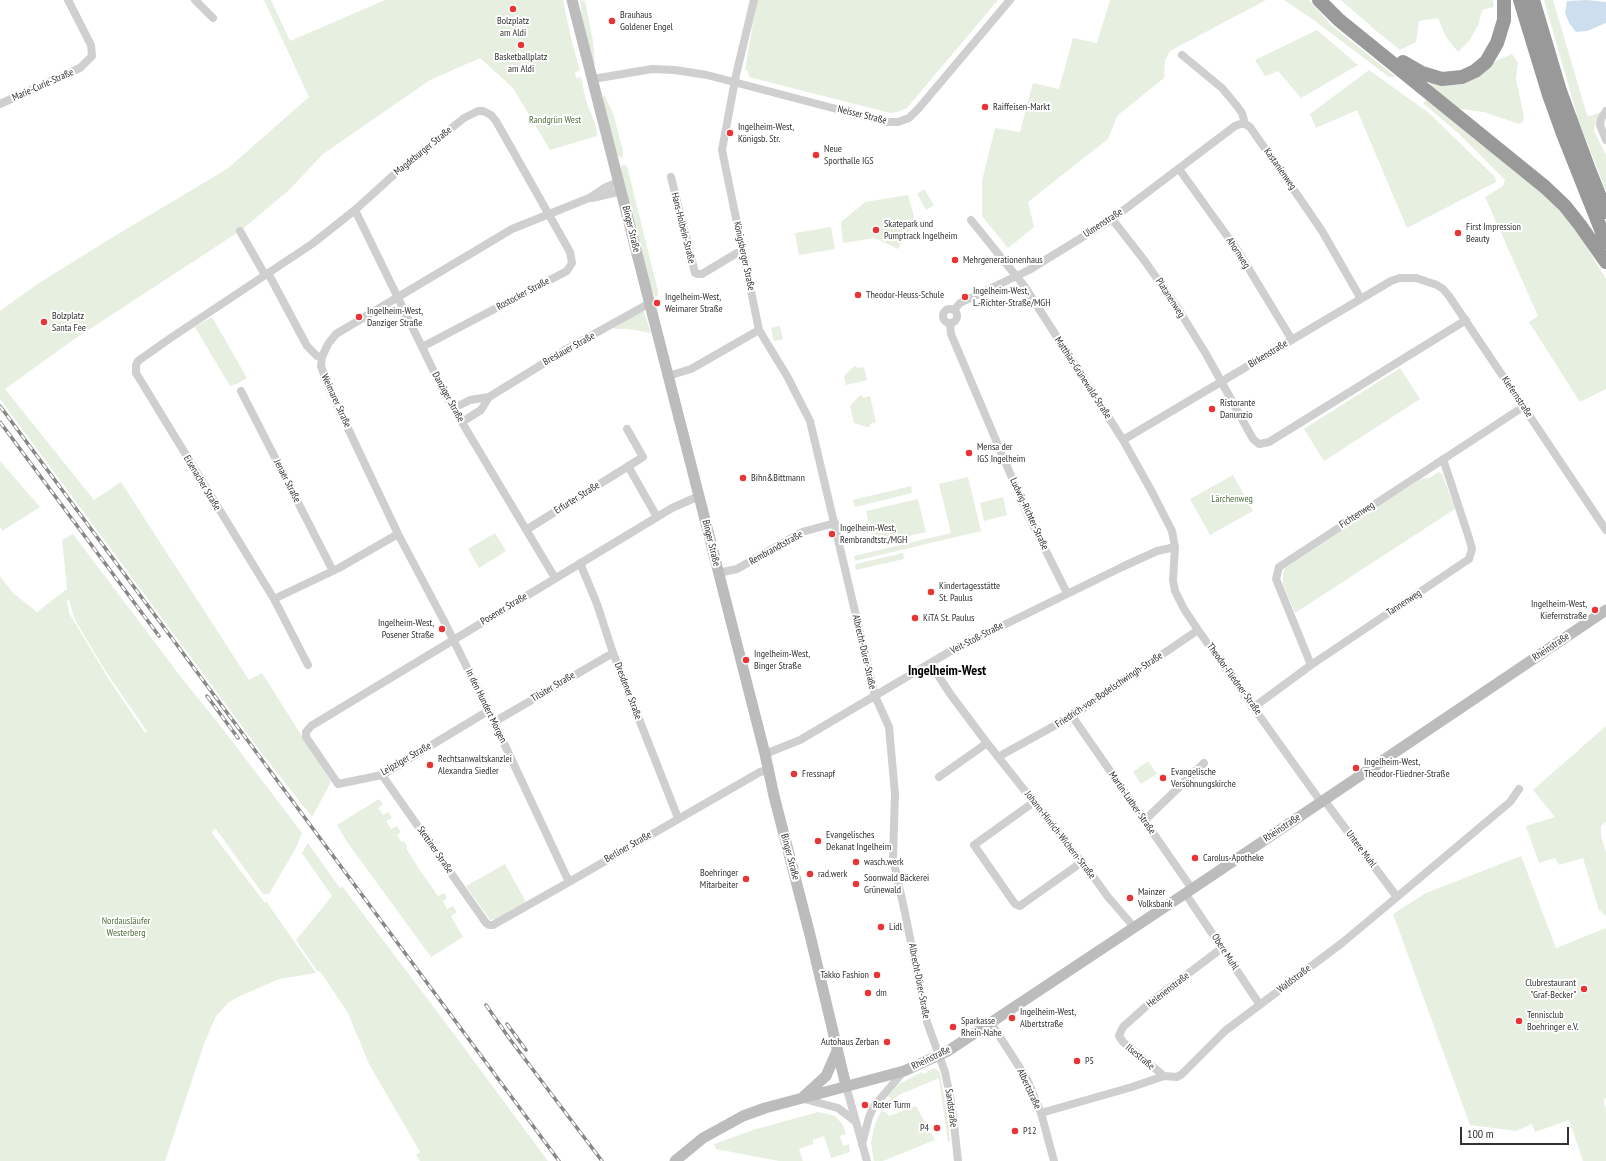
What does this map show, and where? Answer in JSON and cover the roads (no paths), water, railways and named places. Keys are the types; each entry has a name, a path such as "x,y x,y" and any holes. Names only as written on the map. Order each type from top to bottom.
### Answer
{"highway":[{"path":"1319,0 1338,20 1545,187 1565,206 1580,224 1606,262"},
{"path":"1332,0 1352,20 1407,66 1428,76 1448,79 1469,74 1480,67 1490,56 1497,43 1502,28 1504,0"},
{"path":"1520,0 1549,95 1606,242"},
{"path":"1533,0 1562,98 1606,212"}],"main road":[{"name":"Binger Straße","path":"572,0 621,187 825,995 846,1086"},
{"name":"Rheinstraße","path":"846,1086 904,1071 939,1056 1134,928 1191,894 1323,801 1606,610"},
{"path":"802,1098 826,1076 837,1051"},
{"path":"675,1161 708,1135 743,1116 765,1108 846,1086"}],"street":[{"name":"Marie-Curie-Straße","path":"1,101 80,68 92,56 91,45 68,0"},
{"path":"196,0 213,18"},
{"path":"735,82 754,0"},
{"name":"Neisser Straße","path":"593,79 652,69 667,69 701,74 735,82 886,122 902,121 909,118 919,108 1010,0"},
{"name":"Kastanienweg","path":"1182,54 1222,88 1240,110 1245,124 1250,127 1309,212 1361,299"},
{"name":"Königsberger Straße","path":"735,82 722,150 759,330"},
{"name":"Magdeburger Straße","path":"136,364 155,349 312,244 355,210 398,171 464,118 478,111 483,111 491,115 496,121 549,214"},
{"path":"1606,111 1601,119 1600,125 1606,140"},
{"name":"Ulmenstraße","path":"954,310 958,305 1018,276 1112,219 1235,126 1245,124"},
{"name":"Ahornweg","path":"1179,169 1238,251 1292,340"},
{"name":"Hans-Holbein-Straße","path":"671,177 695,273 702,274 738,253 743,252"},
{"path":"240,231 307,346 317,356 322,357 328,344 336,334 512,229 589,198 621,187"},
{"name":"Danziger Straße","path":"355,210 422,347 454,408 555,578"},
{"name":"Rostocker Straße","path":"422,347 567,271 571,267 572,263 570,252 549,214"},
{"name":"Platanenweg","path":"1112,219 1144,260 1172,301 1206,354 1221,382"},
{"name":"Matthias-Grünewald-Straße","path":"971,220 1018,276 1123,440 1169,523 1174,538 1175,547"},
{"name":"Birkenstraße","path":"1123,440 1391,281 1400,278 1416,278"},
{"name":"Kiefernstraße","path":"1416,278 1428,281 1443,289 1466,320 1606,530"},
{"name":"Breslauer Straße","path":"454,408 470,400 489,397 567,349 597,334 650,303"},
{"name":"Ludwig-Richter-Straße","path":"954,310 948,309 943,313 944,320 950,323 951,334 1026,511 1067,593"},
{"path":"1221,382 1253,439 1259,444 1265,444 1466,320"},
{"path":"668,376 691,369 759,330"},
{"name":"Albrecht-Dürer-Straße","path":"759,330 787,376 810,421 835,523 874,696 888,722 895,794 893,859 906,913 927,1022 939,1056"},
{"name":"Weimarer Straße","path":"322,357 323,375 398,534 453,639"},
{"name":"Eisenacher Straße","path":"136,364 136,373 274,599 308,665"},
{"name":"Jenaer Straße","path":"241,391 333,571"},
{"name":"Breslauer Straße","path":"462,422 481,410 489,397"},
{"name":"Fichtenweg","path":"1311,665 1276,580 1279,567 1443,458 1523,407"},
{"name":"Erfurter Straße","path":"526,530 643,457 627,429"},
{"name":"Tannenweg","path":"1254,707 1311,665 1469,559 1472,549 1443,458"},
{"path":"628,466 657,517"},
{"name":"Posener Straße","path":"311,726 657,517 690,499 699,496"},
{"name":"Rembrandtstraße","path":"718,573 737,569 802,532 835,523"},
{"path":"274,599 333,571 398,534"},
{"name":"Veit-Stoß-Straße","path":"764,754 800,740 949,652 1067,593 1157,551 1175,547"},
{"name":"Theodor-Fliedner-Straße","path":"1175,547 1173,575 1175,591 1184,609 1323,801"},
{"name":"Dresdener Straße","path":"580,563 600,611 613,653 678,818"},
{"name":"Friedrich-von-Bodelschwingh-Straße","path":"998,757 1072,716 1198,630"},
{"name":"In den Hundert Morgen","path":"453,639 494,722 569,882"},
{"name":"Tilsiter Straße","path":"494,722 613,653"},
{"name":"Johann-Hinrich-Wichern-Straße","path":"930,663 987,743 1134,928"},
{"name":"Leipziger Straße","path":"311,726 306,732 306,736 338,784 382,775 488,711"},
{"name":"Martin-Luther-Straße","path":"1072,716 1144,821 1191,894"},
{"path":"939,777 987,743"},
{"path":"1144,821 1204,763"},
{"name":"Berliner Straße","path":"489,925 493,925 760,772 768,770"},
{"name":"Stettiner Straße","path":"382,775 486,923 489,925"},
{"name":"Waldstraße","path":"1041,1113 1132,1087 1164,1076 1177,1077 1182,1074 1225,1031 1342,943 1397,898 1510,802 1519,789"},
{"name":"Untere Muhl","path":"1323,801 1397,898"},
{"path":"1034,802 974,845 1015,904 1020,906 1082,862"},
{"name":"Obere Muhl","path":"1191,894 1222,948 1260,1005"},
{"name":"Helenenstraße","path":"1119,1036 1123,1027 1152,1002 1222,948"},
{"name":"Albertstraße","path":"991,1023 1027,1079 1041,1113 1054,1161"},
{"name":"Ilsestraße","path":"1119,1036 1123,1042 1164,1076"},
{"name":"Sandstraße","path":"939,1056 945,1072 952,1106 958,1161"},
{"path":"862,1144 868,1117 874,1106 904,1071"},
{"name":"Binger Straße","path":"846,1086 867,1161"},
{"path":"802,1098 838,1108 855,1121"}],"water":[{"path":"1587,0 1606,2 1606,23 1587,31 1576,32 1569,23 1565,13 1567,1"}],"railway":[{"path":"0,406 559,1161"},
{"path":"0,422 159,636"},
{"path":"207,696 238,738"},
{"path":"486,1005 509,1038 602,1161"},
{"path":"507,1024 526,1050"}],"place":[{"name":"Bolzplatz am Aldi","path":"513,9"},
{"name":"Brauhaus Goldener Engel","path":"612,21"},
{"name":"Basketballplatz am Aldi","path":"521,45"},
{"name":"Raiffeisen-Markt","path":"985,107"},
{"name":"Ingelheim-West, Königsb. Str.","path":"730,133"},
{"name":"Neue Sporthalle IGS","path":"816,155"},
{"name":"Skatepark und Pumptrack Ingelheim","path":"876,230"},
{"name":"First Impression Beauty","path":"1458,233"},
{"name":"Mehrgenerationenhaus","path":"955,260"},
{"name":"Theodor-Heuss-Schule","path":"858,295"},
{"name":"Ingelheim-West, L.-Richter-Straße/MGH","path":"965,297"},
{"name":"Ingelheim-West, Weimarer Straße","path":"657,303"},
{"name":"Ingelheim-West, Danziger Straße","path":"359,317"},
{"name":"Bolzplatz Santa Fee","path":"44,322"},
{"name":"Ristorante Danunzio","path":"1212,409"},
{"name":"Mensa der IGS Ingelheim","path":"969,453"},
{"name":"Bihn&Bittmann","path":"743,478"},
{"name":"Ingelheim-West, Rembrandtstr./MGH","path":"832,534"},
{"name":"Kindertagesstätte St. Paulus","path":"931,592"},
{"name":"Ingelheim-West, Kiefernstraße","path":"1595,610"},
{"name":"KiTA St. Paulus","path":"915,618"},
{"name":"Ingelheim-West, Posener Straße","path":"442,629"},
{"name":"Ingelheim-West, Binger Straße","path":"746,660"},
{"name":"Rechtsanwaltskanzlei Alexandra Siedler","path":"430,765"},
{"name":"Ingelheim-West, Theodor-Fliedner-Straße","path":"1356,768"},
{"name":"Fressnapf","path":"794,774"},
{"name":"Evangelische Versöhnungskirche","path":"1163,778"},
{"name":"Evangelisches Dekanat Ingelheim","path":"818,841"},
{"name":"Carolus-Apotheke","path":"1195,858"},
{"name":"wasch.werk","path":"856,862"},
{"name":"rad.werk","path":"810,874"},
{"name":"Boehringer Mitarbeiter","path":"746,879"},
{"name":"Soonwald Bäckerei Grünewald","path":"856,884"},
{"name":"Mainzer Volksbank","path":"1130,898"},
{"name":"Lidl","path":"881,927"},
{"name":"Takko Fashion","path":"877,975"},
{"name":"Clubrestaurant \"Graf-Becker\"","path":"1584,989"},
{"name":"dm","path":"868,993"},
{"name":"Ingelheim-West, Albertstraße","path":"1012,1018"},
{"name":"Tennisclub Boehringer e.V.","path":"1519,1021"},
{"name":"Sparkasse Rhein-Nahe","path":"953,1027"},
{"name":"Autohaus Zerban","path":"887,1042"},
{"name":"P5","path":"1077,1061"},
{"name":"Roter Turm","path":"865,1105"},
{"name":"P4","path":"937,1128"},
{"name":"P12","path":"1015,1131"}],"district":[{"name":"Ingelheim-West","path":"947,671"}],"park label":[{"name":"Randgrün West","path":"555,120"},
{"name":"Lärchenweg","path":"1232,499"},
{"name":"Nordausläufer Westerberg","path":"126,926"}]}
